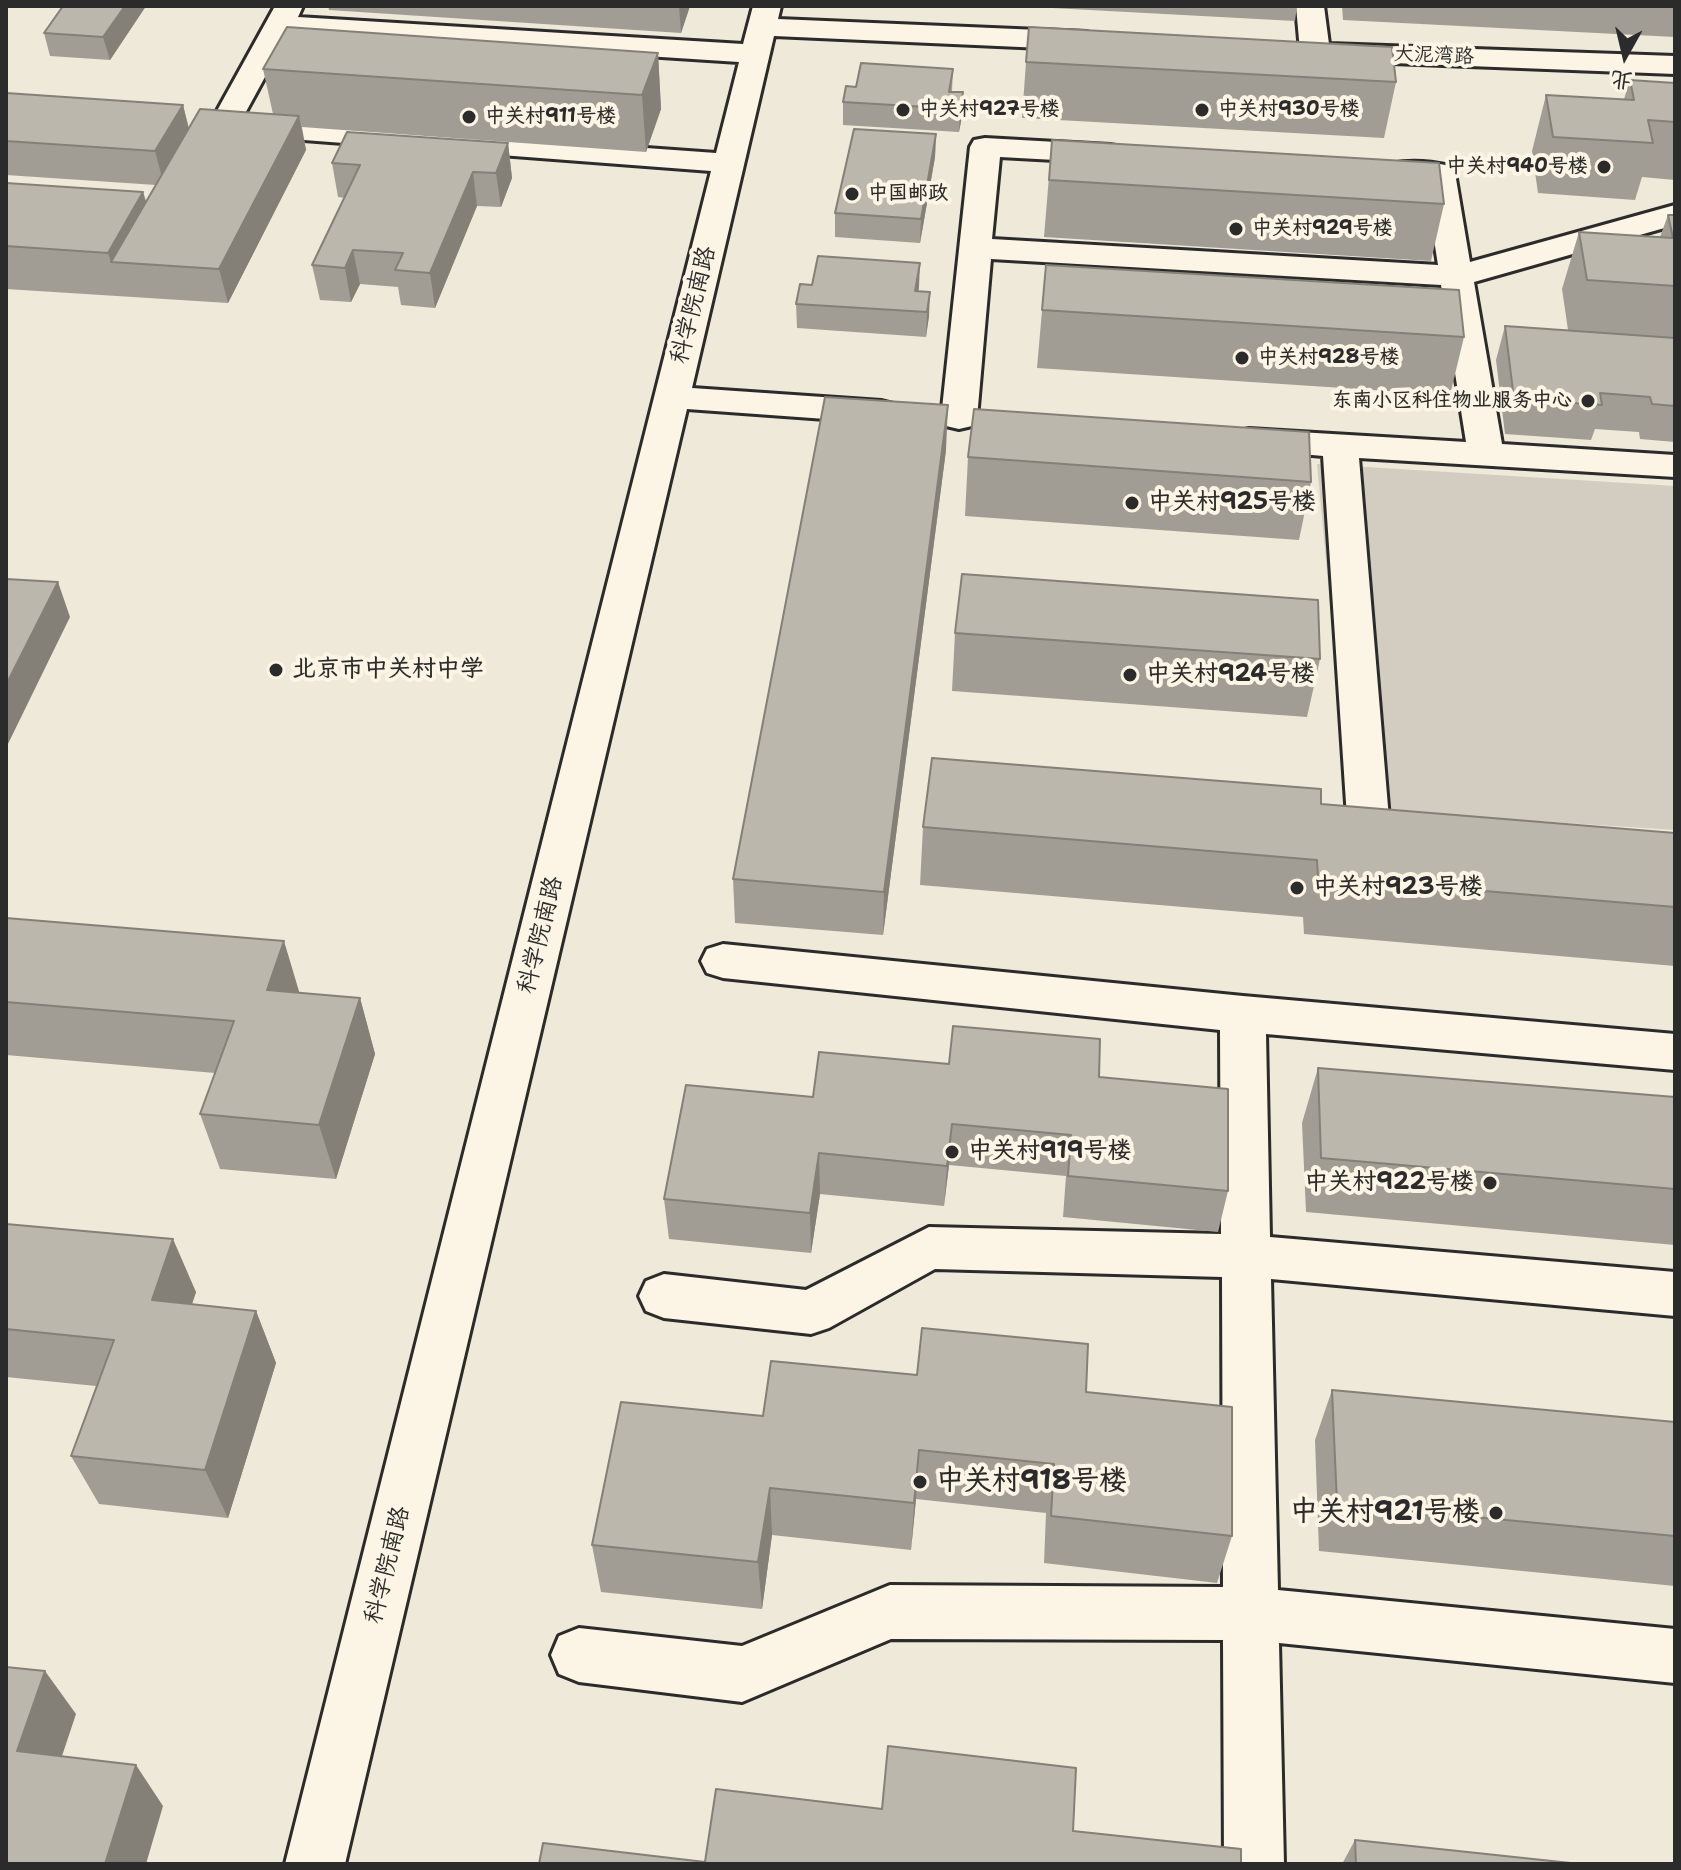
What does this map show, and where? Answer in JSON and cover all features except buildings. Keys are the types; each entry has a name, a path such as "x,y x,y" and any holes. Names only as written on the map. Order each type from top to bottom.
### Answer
{"street":[{"path":"1310,6 1315,51"},
{"path":"729,163 223,127 284,15 1109,42"},
{"name":"科学院南路","path":"315,1864 761,29"},
{"name":"大泥湾路","path":"1283,50 1675,65"},
{"path":"672,397 948,417 976,248 985,147 1142,156"},
{"path":"1377,169 1439,173 1457,276 1484,351 1486,455"},
{"path":"976,248 1457,276 1675,215"},
{"path":"1213,437 1675,466"},
{"path":"1340,446 1369,833 1445,838"},
{"path":"723,961 1243,1014 1675,1052"},
{"path":"1243,1014 1254,1864"},
{"path":"664,1296 811,1312 929,1248 1247,1256 1675,1294"},
{"path":"579,1655 742,1674 890,1612 1251,1614 1675,1656"}],"shaded area":[{"path":"1317,464 1675,486 1675,830 1349,809"}],"place":[{"name":"中关村927号楼","path":"903,110"},
{"name":"中关村930号楼","path":"1202,110"},
{"name":"中关村911号楼","path":"469,117"},
{"name":"中关村940号楼","path":"1604,167"},
{"name":"中国邮政","path":"852,194"},
{"name":"中关村929号楼","path":"1236,229"},
{"name":"中关村928号楼","path":"1242,358"},
{"name":"东南小区科住物业服务中心","path":"1588,401"},
{"name":"中关村925号楼","path":"1132,503"},
{"name":"北京市中关村中学","path":"276,670"},
{"name":"中关村924号楼","path":"1130,675"},
{"name":"中关村923号楼","path":"1297,888"},
{"name":"中关村919号楼","path":"952,1152"},
{"name":"中关村922号楼","path":"1490,1183"},
{"name":"中关村918号楼","path":"920,1482"},
{"name":"中关村921号楼","path":"1496,1513"}]}
